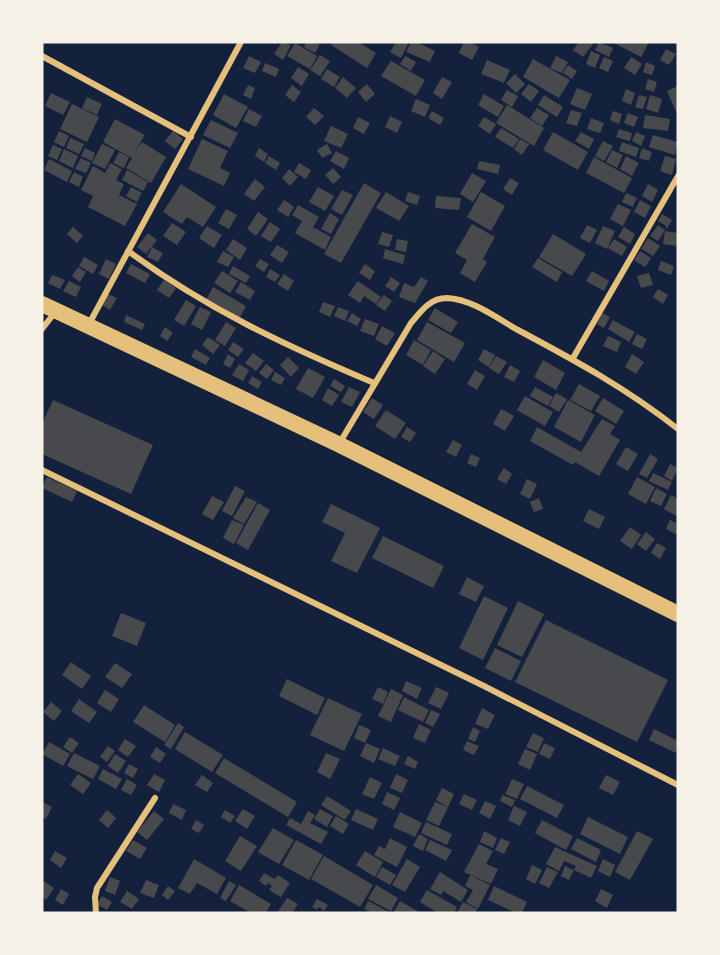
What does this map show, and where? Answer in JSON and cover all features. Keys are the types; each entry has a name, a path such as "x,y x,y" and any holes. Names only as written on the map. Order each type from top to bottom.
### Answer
{"highway":[{"path":"49,308 338,444 678,614"}],"street":[{"path":"88,326 241,42"},
{"path":"42,56 191,137"},
{"path":"573,358 678,176"},
{"path":"128,250 170,281 215,308 283,343 374,383"},
{"path":"338,444 411,323 424,307 435,300 449,298 473,305 573,358 645,402 678,429"},
{"path":"42,329 49,308"},
{"path":"42,470 504,696 678,785"},
{"path":"96,913 97,888 155,798"}],"building":[{"path":"282,42 291,45 283,60 274,54"},
{"path":"306,42 320,44 315,53 304,47"},
{"path":"333,42 358,42 376,53 367,68 331,45"},
{"path":"396,42 409,42 401,58 390,52"},
{"path":"411,42 435,51 430,62 406,52"},
{"path":"464,42 470,42 479,47 472,60 459,53"},
{"path":"579,42 593,44 583,57 573,50"},
{"path":"599,42 613,48 609,57 595,50"},
{"path":"612,42 649,42 641,57"},
{"path":"295,43 317,56 310,69 287,56"},
{"path":"666,49 676,54 669,65 660,60"},
{"path":"591,51 600,55 595,68 586,64"},
{"path":"320,55 330,61 320,76 310,70"},
{"path":"249,56 261,62 255,73 243,68"},
{"path":"405,56 416,62 411,71 400,64"},
{"path":"556,56 568,62 562,73 550,68"},
{"path":"604,57 613,61 608,72 599,68"},
{"path":"631,57 642,64 635,75 624,68"},
{"path":"533,59 570,80 559,98 523,77"},
{"path":"487,60 510,70 504,83 481,74"},
{"path":"391,61 425,80 416,96 381,76"},
{"path":"646,62 655,66 652,75 643,72"},
{"path":"265,63 279,69 276,77 262,71"},
{"path":"568,65 577,71 572,79 563,73"},
{"path":"298,67 309,74 302,86 291,78"},
{"path":"327,69 340,77 334,87 321,79"},
{"path":"515,74 525,84 516,93 506,83"},
{"path":"343,77 356,88 347,98 335,88"},
{"path":"442,77 452,82 442,99 433,93"},
{"path":"648,79 657,82 654,92 645,89"},
{"path":"367,84 375,94 366,102 358,92"},
{"path":"529,84 539,91 531,102 521,94"},
{"path":"248,85 255,88 251,99 243,95"},
{"path":"292,85 301,92 294,102 285,95"},
{"path":"678,86 678,116 667,91"},
{"path":"577,88 592,94 585,110 570,104"},
{"path":"626,89 635,93 631,105 622,101"},
{"path":"507,90 518,96 512,107 501,100"},
{"path":"51,93 70,102 63,115 45,106"},
{"path":"224,94 248,107 236,128 213,115"},
{"path":"484,94 504,106 498,117 478,105"},
{"path":"544,95 563,107 557,117 538,105"},
{"path":"639,95 647,97 643,109 635,107"},
{"path":"650,95 662,99 658,113 646,109"},
{"path":"87,97 102,104 97,115 82,108"},
{"path":"416,99 430,105 425,117 411,111"},
{"path":"72,104 99,117 87,142 60,129"},
{"path":"507,105 544,128 534,146 496,123"},
{"path":"314,108 324,116 315,125 306,117"},
{"path":"537,108 549,115 542,126 530,118"},
{"path":"249,109 262,116 256,127 243,121"},
{"path":"571,110 582,113 577,126 566,123"},
{"path":"432,111 444,118 440,125 428,118"},
{"path":"613,111 622,114 619,124 610,120"},
{"path":"628,113 638,117 634,127 624,123"},
{"path":"645,115 670,119 668,131 643,128"},
{"path":"390,116 402,122 397,133 385,127"},
{"path":"358,117 370,123 364,134 353,128"},
{"path":"484,117 496,124 490,134 478,126"},
{"path":"591,118 604,123 600,133 587,129"},
{"path":"115,119 145,135 135,151 142,142 166,157 151,183 126,168 132,158 103,142"},
{"path":"211,120 238,133 230,148 203,135"},
{"path":"331,126 348,134 341,148 324,141"},
{"path":"501,128 519,139 513,148 495,137"},
{"path":"619,129 632,133 630,141 616,137"},
{"path":"59,131 69,136 64,147 54,142"},
{"path":"173,131 183,139 175,149 165,141"},
{"path":"553,132 588,152 578,170 543,150"},
{"path":"581,132 594,139 589,149 575,141"},
{"path":"636,132 645,136 641,146 632,141"},
{"path":"653,135 678,142 675,155 649,147"},
{"path":"70,138 84,144 79,154 66,148"},
{"path":"202,139 228,151 220,168 230,173 224,186 188,169"},
{"path":"520,139 529,144 522,155 514,149"},
{"path":"603,141 613,146 604,161 595,156"},
{"path":"622,142 639,148 636,157 619,151"},
{"path":"102,144 115,150 105,169 92,163"},
{"path":"327,144 332,153 322,158 317,150"},
{"path":"53,145 62,149 57,160 48,156"},
{"path":"85,148 95,153 92,161 81,156"},
{"path":"259,148 268,154 264,162 255,156"},
{"path":"642,148 652,152 649,161 639,158"},
{"path":"64,149 78,156 73,168 59,161"},
{"path":"612,150 623,155 617,168 606,162"},
{"path":"336,151 349,158 344,169 330,161"},
{"path":"119,152 129,157 124,168 113,163"},
{"path":"269,156 280,163 276,170 265,163"},
{"path":"626,156 639,163 632,176 620,169"},
{"path":"665,156 676,159 672,175 660,171"},
{"path":"594,157 632,178 624,193 586,173"},
{"path":"81,158 91,163 86,173 75,169"},
{"path":"49,159 72,171 67,182 44,170"},
{"path":"479,161 500,165 498,174 477,169"},
{"path":"110,163 122,169 116,180 124,184 119,195 137,204 125,226 88,207 93,196 81,190 93,166 105,173"},
{"path":"299,163 311,170 306,179 294,172"},
{"path":"333,168 341,177 333,184 325,175"},
{"path":"289,169 298,177 290,186 282,178"},
{"path":"127,170 148,182 143,191 122,180"},
{"path":"74,172 83,177 79,187 69,182"},
{"path":"472,173 486,181 473,202 460,194"},
{"path":"510,178 519,183 512,195 503,189"},
{"path":"255,179 265,187 254,201 244,194"},
{"path":"364,183 381,193 341,263 324,254"},
{"path":"181,184 216,207 203,227 187,217 182,224 163,212"},
{"path":"648,184 658,190 652,202 642,196"},
{"path":"131,187 142,193 137,202 126,196"},
{"path":"318,187 334,196 325,211 309,202"},
{"path":"342,190 353,195 342,215 331,209"},
{"path":"386,192 409,206 399,221 376,208"},
{"path":"408,192 420,196 417,205 405,201"},
{"path":"481,192 505,206 491,231 467,217"},
{"path":"626,193 637,198 633,207 622,202"},
{"path":"436,196 461,198 459,210 435,208"},
{"path":"284,200 294,207 288,217 277,210"},
{"path":"640,200 651,206 645,218 634,212"},
{"path":"618,204 631,210 623,226 610,219"},
{"path":"298,205 319,217 313,227 331,237 325,250 295,233 302,221 292,215"},
{"path":"226,209 237,215 229,229 218,223"},
{"path":"258,212 268,219 256,236 247,229"},
{"path":"330,213 339,219 331,234 321,229"},
{"path":"662,214 672,220 666,230 666,226 658,221"},
{"path":"270,222 280,229 271,242 261,236"},
{"path":"172,223 186,232 177,245 163,236"},
{"path":"472,224 495,237 483,259 487,262 475,282 460,273 467,260 455,253"},
{"path":"587,225 597,230 590,243 580,238"},
{"path":"658,225 665,230 658,241 650,236"},
{"path":"207,226 222,235 214,248 199,238"},
{"path":"603,226 615,231 607,249 595,243"},
{"path":"73,227 83,236 77,243 67,234"},
{"path":"624,227 635,234 630,244 618,237"},
{"path":"665,231 678,233 676,246 663,244"},
{"path":"382,232 393,235 389,247 378,244"},
{"path":"148,233 157,240 146,254 137,247"},
{"path":"553,234 586,254 572,276 539,257"},
{"path":"648,238 660,246 653,256 641,249"},
{"path":"233,239 247,248 240,260 226,250"},
{"path":"397,239 408,241 406,252 395,250"},
{"path":"614,239 627,247 622,256 608,248"},
{"path":"277,245 289,252 282,263 270,255"},
{"path":"152,247 163,253 158,262 147,257"},
{"path":"385,249 405,255 403,264 383,258"},
{"path":"223,251 234,257 228,267 217,262"},
{"path":"640,251 651,258 645,267 634,260"},
{"path":"84,257 98,265 93,274 79,266"},
{"path":"538,258 562,272 557,282 532,267"},
{"path":"106,259 116,264 109,279 99,274"},
{"path":"260,259 269,264 264,272 255,266"},
{"path":"661,261 674,266 671,275 658,270"},
{"path":"131,264 150,274 145,283 126,273"},
{"path":"365,264 375,271 370,280 359,273"},
{"path":"233,266 250,276 246,283 229,274"},
{"path":"78,267 86,272 80,282 72,276"},
{"path":"270,269 280,275 275,282 266,277"},
{"path":"222,271 238,281 230,293 214,283"},
{"path":"592,271 609,281 604,291 586,281"},
{"path":"649,273 653,285 641,288 637,276"},
{"path":"284,274 294,281 288,291 277,284"},
{"path":"52,275 65,280 60,289 48,283"},
{"path":"391,277 400,283 394,292 385,286"},
{"path":"421,277 428,281 415,303 399,297 404,283 414,287"},
{"path":"164,280 176,288 169,298 157,290"},
{"path":"69,281 81,287 76,297 63,291"},
{"path":"358,281 381,297 376,304 364,296 360,303 348,295"},
{"path":"241,282 255,291 250,300 235,292"},
{"path":"213,287 246,306 239,319 206,300"},
{"path":"658,289 668,295 663,304 653,297"},
{"path":"108,294 117,298 110,310 102,305"},
{"path":"384,295 392,301 385,311 376,305"},
{"path":"186,300 196,306 184,326 174,320"},
{"path":"323,302 335,306 330,317 319,312"},
{"path":"200,307 211,312 202,330 191,324"},
{"path":"338,307 349,311 345,321 334,316"},
{"path":"435,308 458,322 451,333 428,320"},
{"path":"352,313 361,319 357,326 347,321"},
{"path":"602,313 610,317 604,328 597,324"},
{"path":"126,315 145,324 142,330 124,322"},
{"path":"365,319 379,324 374,336 360,331"},
{"path":"613,320 635,332 629,342 608,329"},
{"path":"226,322 236,328 225,346 215,340"},
{"path":"427,322 465,343 454,362 417,340"},
{"path":"382,326 395,333 387,346 375,339"},
{"path":"165,327 173,333 167,341 160,336"},
{"path":"637,334 647,339 642,349 632,344"},
{"path":"608,336 621,342 617,352 603,346"},
{"path":"208,337 220,345 213,354 202,345"},
{"path":"414,340 431,350 423,365 406,355"},
{"path":"233,342 244,349 238,357 228,350"},
{"path":"195,349 210,358 206,365 191,357"},
{"path":"484,349 495,355 489,367 478,360"},
{"path":"433,351 445,359 435,374 423,366"},
{"path":"253,353 264,361 256,371 245,363"},
{"path":"228,354 235,359 230,368 223,364"},
{"path":"632,354 644,362 636,374 625,367"},
{"path":"496,356 507,362 499,374 489,368"},
{"path":"288,357 299,368 291,377 280,365"},
{"path":"543,360 565,373 556,390 534,377"},
{"path":"239,364 249,370 243,381 232,375"},
{"path":"266,364 274,370 267,379 259,373"},
{"path":"510,365 520,371 514,382 504,377"},
{"path":"308,368 325,377 313,398 296,389"},
{"path":"475,370 485,376 477,390 467,384"},
{"path":"275,372 285,378 281,385 271,380"},
{"path":"252,376 262,382 258,389 248,383"},
{"path":"334,379 345,386 341,392 330,386"},
{"path":"579,384 600,396 591,411 570,400"},
{"path":"349,387 360,392 352,407 341,402"},
{"path":"535,387 553,397 548,406 530,396"},
{"path":"328,388 339,395 332,406 322,400"},
{"path":"556,393 567,399 559,412 549,406"},
{"path":"525,396 553,412 545,426 517,410"},
{"path":"372,398 383,405 374,419 363,412"},
{"path":"603,398 624,411 616,424 595,411"},
{"path":"53,400 153,445 131,494 42,454 42,424"},
{"path":"568,400 595,415 581,442 554,427"},
{"path":"501,409 514,416 505,431 493,424"},
{"path":"386,410 406,423 395,439 375,426"},
{"path":"602,419 615,426 610,434 620,440 599,476 575,462 573,465 530,441 537,427 581,452"},
{"path":"407,427 416,433 410,442 401,437"},
{"path":"453,440 462,445 456,457 446,452"},
{"path":"626,447 638,454 628,471 616,464"},
{"path":"471,454 480,458 476,467 467,463"},
{"path":"650,454 658,459 647,478 639,474"},
{"path":"670,464 678,468 672,481 664,476"},
{"path":"504,468 512,474 506,484 497,479"},
{"path":"653,473 672,482 668,490 649,481"},
{"path":"47,477 77,491 72,502 42,488"},
{"path":"637,477 655,487 646,504 628,494"},
{"path":"527,479 537,484 530,499 520,494"},
{"path":"235,486 245,491 232,516 222,511"},
{"path":"656,488 667,494 661,506 650,501"},
{"path":"671,495 678,499 678,517 664,509"},
{"path":"212,496 224,502 213,520 202,514"},
{"path":"246,497 257,502 244,524 233,518"},
{"path":"539,498 543,509 534,512 530,502"},
{"path":"258,503 270,510 248,550 236,543"},
{"path":"331,504 380,528 357,573 331,561 345,533 322,522"},
{"path":"589,509 605,517 599,529 583,521"},
{"path":"232,520 244,525 234,544 223,538"},
{"path":"670,520 678,524 678,535 666,529"},
{"path":"630,527 641,535 632,549 620,541"},
{"path":"646,532 655,539 646,551 637,544"},
{"path":"383,536 444,566 433,588 372,558"},
{"path":"657,543 666,548 660,559 651,553"},
{"path":"467,577 484,586 476,602 459,594"},
{"path":"484,596 508,608 483,660 459,648"},
{"path":"518,601 544,614 522,657 497,645"},
{"path":"121,613 146,623 137,646 112,636"},
{"path":"546,620 668,680 637,742 515,682"},
{"path":"495,648 521,661 511,681 485,668"},
{"path":"71,662 91,676 82,689 62,675"},
{"path":"115,663 132,674 122,688 105,677"},
{"path":"287,679 325,698 317,715 279,696"},
{"path":"406,681 422,688 417,699 402,691"},
{"path":"378,687 388,692 383,704 372,699"},
{"path":"436,687 449,693 441,709 428,703"},
{"path":"391,689 403,695 391,722 378,716"},
{"path":"105,690 119,699 111,712 97,703"},
{"path":"404,697 429,710 423,722 398,710"},
{"path":"328,698 362,714 344,751 310,735"},
{"path":"79,699 97,712 89,723 71,711"},
{"path":"51,702 62,711 54,721 43,712"},
{"path":"144,705 175,725 165,742 133,722"},
{"path":"482,708 495,715 488,729 475,724"},
{"path":"431,710 440,714 433,727 425,723"},
{"path":"178,723 184,727 171,749 164,745"},
{"path":"419,724 431,730 425,743 413,738"},
{"path":"359,725 371,730 365,743 354,738"},
{"path":"473,727 480,731 475,742 468,739"},
{"path":"654,729 678,741 676,753 649,740"},
{"path":"185,732 223,755 212,772 175,749"},
{"path":"533,733 544,738 538,752 526,747"},
{"path":"70,737 79,743 72,753 63,747"},
{"path":"125,739 136,746 128,757 118,750"},
{"path":"467,741 479,746 474,755 463,750"},
{"path":"49,742 70,754 63,766 42,754"},
{"path":"366,743 380,749 374,763 360,756"},
{"path":"544,743 555,748 550,759 539,754"},
{"path":"108,746 115,751 107,762 100,757"},
{"path":"156,747 166,754 160,763 150,757"},
{"path":"383,748 400,756 395,766 378,759"},
{"path":"525,749 537,754 530,770 518,764"},
{"path":"74,753 100,766 93,779 67,766"},
{"path":"326,753 340,759 330,779 317,772"},
{"path":"115,754 126,761 118,773 108,766"},
{"path":"408,756 418,762 415,769 404,764"},
{"path":"224,758 297,802 288,817 215,773"},
{"path":"129,764 138,769 133,778 124,773"},
{"path":"103,769 122,779 116,789 98,779"},
{"path":"78,774 91,783 83,794 70,785"},
{"path":"154,774 165,780 159,792 147,785"},
{"path":"396,774 408,780 402,793 390,788"},
{"path":"202,775 213,783 207,792 195,785"},
{"path":"606,775 620,782 613,795 599,788"},
{"path":"370,777 382,783 374,799 362,794"},
{"path":"127,779 137,785 131,795 121,790"},
{"path":"512,779 524,784 517,799 505,794"},
{"path":"527,786 564,805 557,818 520,799"},
{"path":"442,788 454,794 448,807 436,800"},
{"path":"387,792 400,798 394,810 382,804"},
{"path":"464,794 477,800 472,810 459,804"},
{"path":"502,795 515,800 512,807 500,801"},
{"path":"327,796 351,811 345,820 321,805"},
{"path":"485,801 496,806 490,819 479,813"},
{"path":"43,802 52,807 46,819 42,817"},
{"path":"435,802 448,807 439,826 426,820"},
{"path":"173,804 186,810 182,820 169,813"},
{"path":"514,806 527,812 520,826 508,820"},
{"path":"243,809 255,816 247,829 235,821"},
{"path":"320,809 333,816 327,827 314,819"},
{"path":"356,809 378,819 373,830 351,820"},
{"path":"107,810 116,818 108,828 99,820"},
{"path":"225,810 235,816 230,823 221,817"},
{"path":"154,811 164,819 147,840 137,832"},
{"path":"308,811 315,815 310,823 328,832 321,844 286,825 290,818 301,824"},
{"path":"400,812 422,823 415,837 393,827"},
{"path":"336,816 349,824 343,834 330,826"},
{"path":"588,817 628,837 620,854 580,834"},
{"path":"196,820 204,825 199,833 191,829"},
{"path":"542,820 573,836 566,850 535,833"},
{"path":"426,822 452,834 447,845 421,833"},
{"path":"273,828 294,840 279,864 258,852"},
{"path":"484,831 497,838 493,848 480,842"},
{"path":"637,831 653,839 630,880 615,872"},
{"path":"419,834 428,839 423,851 413,846"},
{"path":"240,836 257,846 241,871 225,861"},
{"path":"390,838 407,847 397,867 374,855 379,846 385,849"},
{"path":"501,838 510,842 504,854 495,850"},
{"path":"577,838 601,850 596,862 571,849"},
{"path":"133,840 147,848 140,859 126,851"},
{"path":"296,840 323,855 309,880 282,865"},
{"path":"430,840 452,850 446,861 425,850"},
{"path":"479,844 493,851 486,864 498,869 491,884 464,872"},
{"path":"555,847 597,866 591,878 574,870 576,866 564,861 559,871 546,864"},
{"path":"55,851 67,858 61,868 50,860"},
{"path":"365,851 383,862 375,877 356,865"},
{"path":"324,856 373,885 360,907 311,879"},
{"path":"194,859 226,878 217,894 197,883 190,894 178,888"},
{"path":"407,859 420,867 405,892 392,885"},
{"path":"603,859 615,865 610,877 598,871"},
{"path":"532,865 542,870 535,884 526,879"},
{"path":"565,866 574,870 569,880 561,876"},
{"path":"382,867 396,875 390,885 376,877"},
{"path":"547,867 558,872 549,888 539,883"},
{"path":"440,872 468,890 461,902 443,891 441,895 430,889"},
{"path":"264,873 275,879 278,875 290,883 281,897 269,890 272,886 268,883 266,886 259,881"},
{"path":"470,875 490,885 478,909 466,902 473,890 465,886"},
{"path":"110,877 120,881 115,895 105,891"},
{"path":"42,880 54,888 46,900 42,897"},
{"path":"146,880 159,885 154,898 140,893"},
{"path":"229,881 236,885 226,901 220,898"},
{"path":"239,885 271,904 266,913 251,913 230,901"},
{"path":"376,885 398,898 391,911 368,899"},
{"path":"168,886 175,891 168,900 162,895"},
{"path":"494,886 527,902 522,913 516,913 488,900"},
{"path":"61,889 69,894 63,905 55,900"},
{"path":"601,889 613,895 607,908 595,901"},
{"path":"427,890 457,907 454,913 438,913 420,902"},
{"path":"127,891 139,899 132,909 120,902"},
{"path":"102,896 112,902 107,910 97,904"},
{"path":"287,898 298,904 292,913 277,913"},
{"path":"317,899 328,905 324,911 319,907 317,910 312,907"},
{"path":"368,901 391,913 371,913 364,909"},
{"path":"400,901 421,913 393,913"},
{"path":"463,902 477,909 475,913 457,913"}]}
